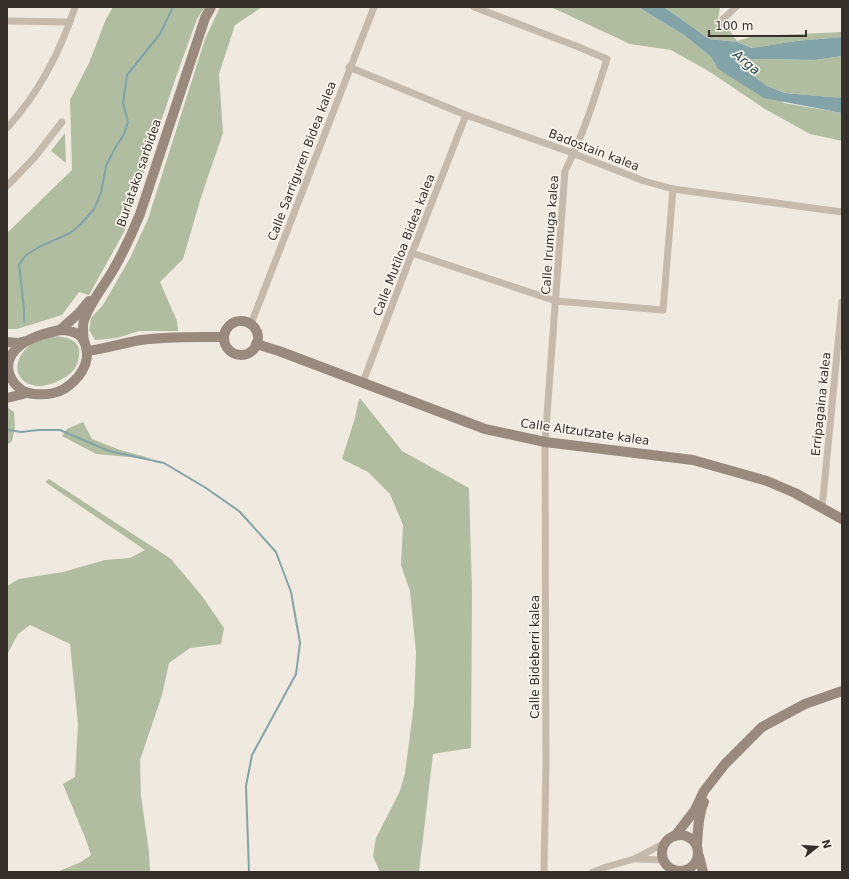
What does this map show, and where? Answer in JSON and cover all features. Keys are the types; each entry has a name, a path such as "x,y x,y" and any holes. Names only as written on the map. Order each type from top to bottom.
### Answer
{"main road":[{"name":"Burlatako sarbidea","path":"60,330 79,313 89,301 130,232 201,15 206,7"},
{"name":"Burlatako sarbidea","path":"86,346 83,328 84,320 90,306 129,240 140,214 205,18 211,7"},
{"path":"242,320 252,324 257,333 258,339 249,353 237,354 228,348 224,337 227,327 236,321 242,320"},
{"path":"7,342 18,343 28,341 48,332 60,330 69,331 78,334 86,346 87,360 83,371 63,390 51,394 42,395 27,393 7,398"},
{"path":"86,346 104,349 140,341 180,336 224,337"},
{"path":"27,393 12,381 8,366 12,354 28,341"},
{"name":"Calle Altzutzate kalea","path":"256,344 280,351 485,429 545,442 693,460 767,481 842,519"},
{"path":"698,856 695,865 687,871 675,871 670,869 663,860 662,851 666,843 675,836 696,810 704,790 725,764 762,727 804,704 842,691"},
{"path":"703,872 698,856 697,845 702,808 709,792 723,772 746,748 765,734 806,710 842,696"},
{"path":"675,836 685,836 694,841 697,845"}],"street":[{"path":"7,128 22,110 40,83 56,53 75,7"},
{"name":"Calle Sarriguren Bidea kalea","path":"252,324 349,68 374,7"},
{"name":"Calle Irumuga kalea","path":"474,7 607,59 594,101 574,154 565,171 545,442"},
{"path":"723,19 736,7"},
{"path":"7,21 70,22"},
{"name":"Badostain kalea","path":"349,68 466,115 644,181 673,189 842,212"},
{"name":"Calle Mutiloa Bidea kalea","path":"363,382 466,115"},
{"path":"7,186 34,158 62,122"},
{"path":"412,253 556,301 664,310 673,189"},
{"name":"Erripagaina kalea","path":"822,508 842,302"},
{"name":"Calle Bideberri kalea","path":"544,872 546,765 545,442"},
{"path":"593,872 634,859 666,843"},
{"path":"634,859 663,860"}],"green space":[{"path":"113,7 205,7 197,19 176,77 124,232 89,295 79,292 62,315 17,329 7,329 7,233 72,170 70,100 89,63 106,19"},
{"path":"220,7 262,7 235,25 219,74 223,133 202,194 183,259 160,282 177,321 178,331 139,331 117,338 95,340 89,330 91,318 103,305 130,258 148,219 205,39"},
{"path":"551,7 638,7 684,35 711,57 718,69 784,103 842,113 842,141 810,134 765,109 710,72 671,50 630,44"},
{"path":"664,7 720,7 718,19 730,31 737,41 754,36 842,32 842,37 796,41 753,48 737,42 709,39"},
{"path":"842,56 842,98 786,93 767,86 734,60 815,60"},
{"path":"65,133 66,163 51,151"},
{"path":"48,336 66,338 76,343 79,347 77,364 68,376 48,385 37,386 27,383 21,378 18,370 18,361 23,352 33,343"},
{"path":"360,398 402,451 469,488 472,592 471,748 433,754 419,872 380,872 373,856 376,838 400,791 405,773 414,704 416,653 410,591 401,565 403,525 390,494 368,472 342,459"},
{"path":"7,407 14,412 15,428 12,441 7,445"},
{"path":"83,422 92,439 120,450 151,459 96,454 62,436 67,429"},
{"path":"49,479 171,559 202,596 224,628 221,644 190,648 169,663 162,695 140,760 141,796 149,852 150,872 57,872 81,862 91,855 63,784 75,777 78,724 70,644 30,625 18,634 7,655 7,586 19,579 63,572 105,560 130,558 145,550 45,482"}],"water":[{"path":"638,7 664,7 709,39 737,42 752,48 796,41 842,37 842,56 815,60 758,59 735,61 767,86 785,93 842,98 842,113 764,98 718,69 711,57 684,35"}],"waterway":[{"path":"24,321 19,265 26,255 39,247 70,233 80,225 94,209 101,193 106,166 124,134 128,122 123,103 127,75 160,34 173,7"},
{"path":"7,428 9,430 21,432 60,430 109,451 164,463 206,488 239,511 276,552 291,592 300,643 296,674 252,755 246,786 249,872"}],"water label":[{"name":"Arga","path":"747,62"}]}
